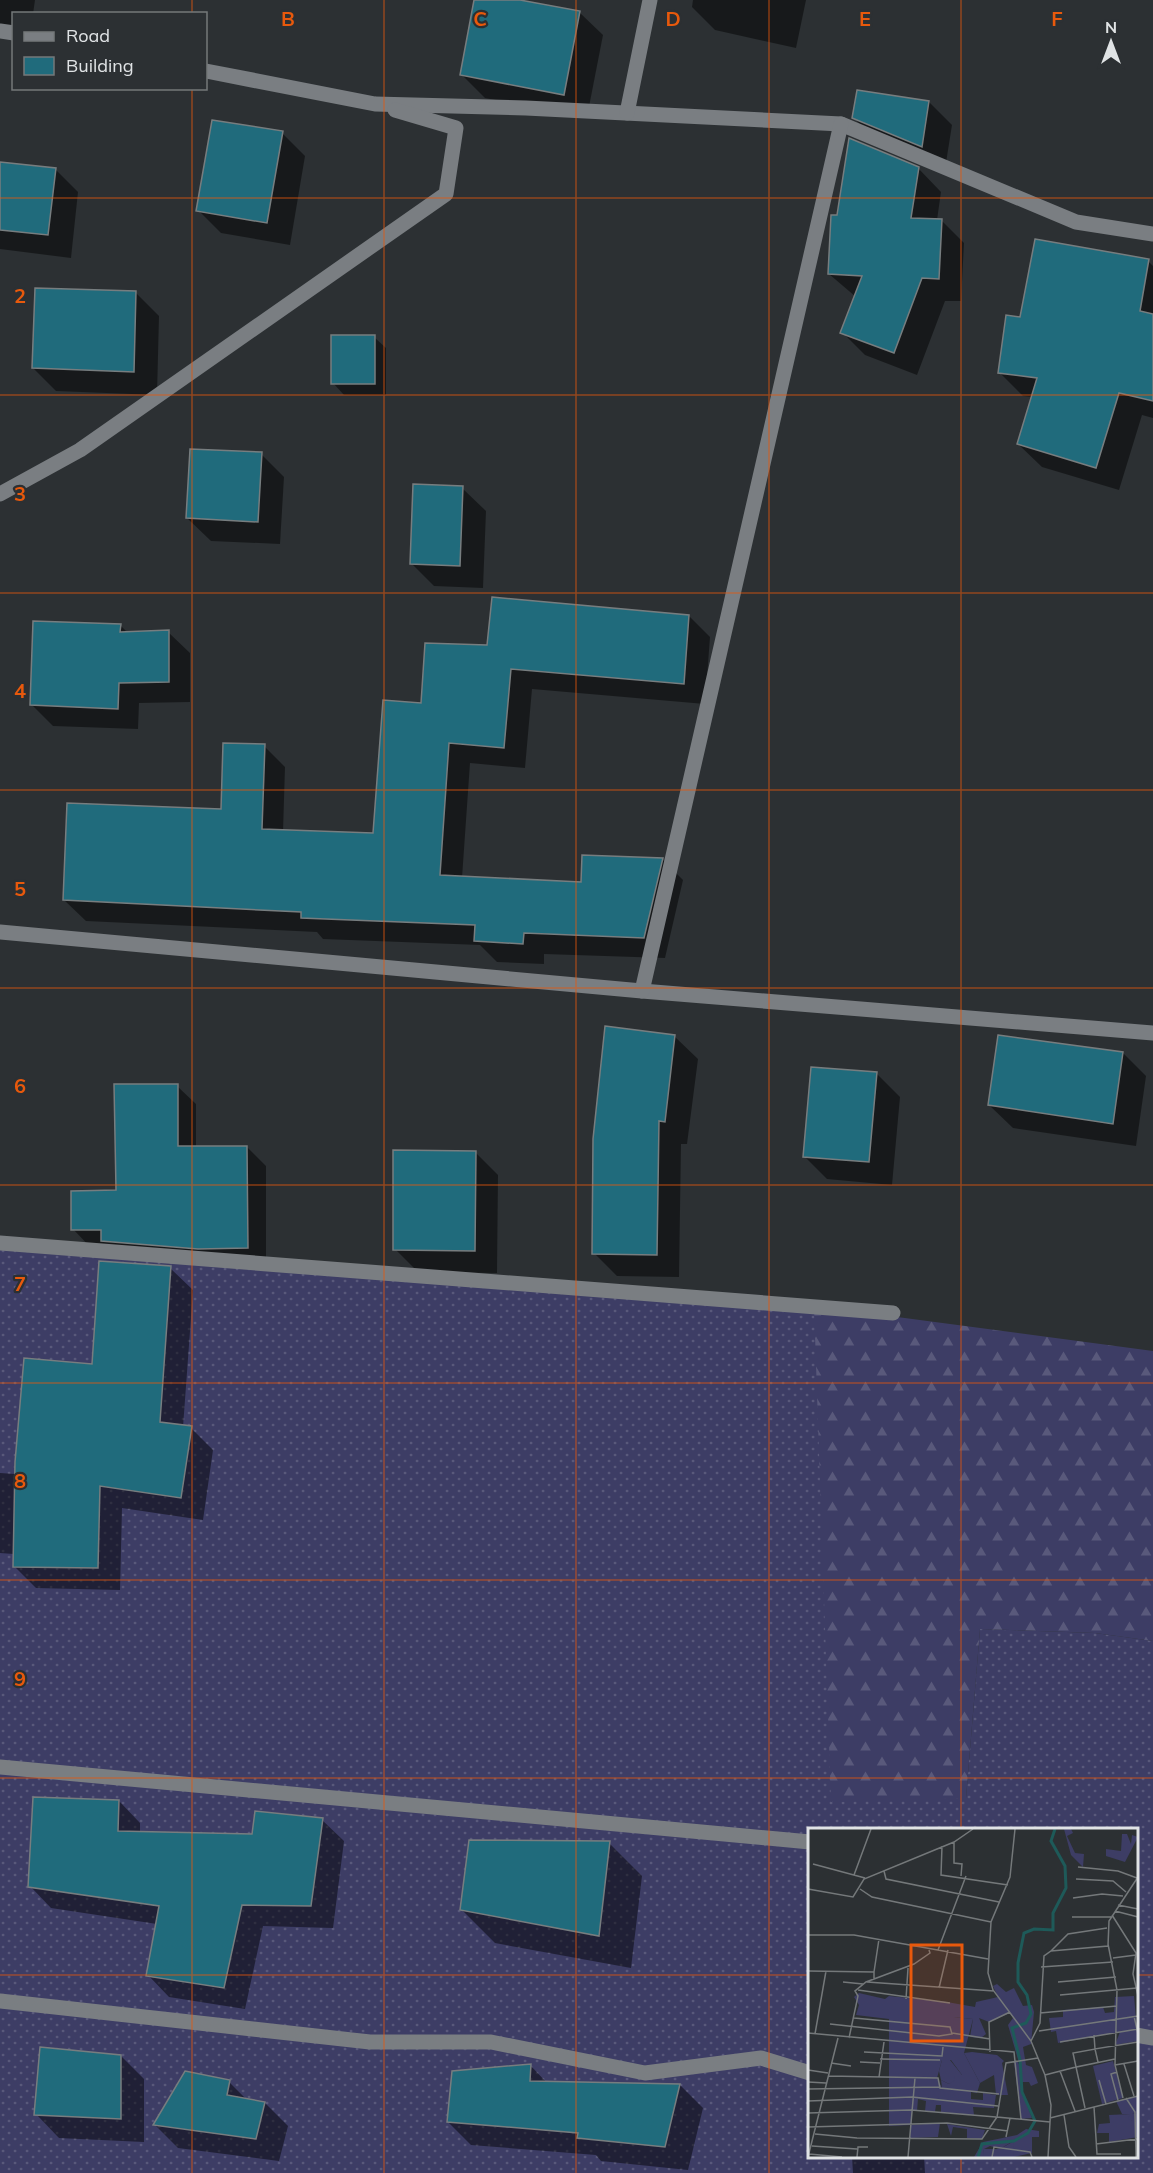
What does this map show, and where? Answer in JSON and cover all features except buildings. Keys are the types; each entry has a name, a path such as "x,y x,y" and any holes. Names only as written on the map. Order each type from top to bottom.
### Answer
{"street":[{"path":"627,113 650,0"},
{"path":"0,494 80,450 446,194 456,128 375,104 207,71"},
{"path":"375,104 627,113 841,124 1076,222 1153,234"},
{"path":"642,991 841,124"},
{"path":"0,932 642,991 1153,1033"},
{"path":"0,1243 893,1313"},
{"path":"0,1767 808,1842"},
{"path":"0,2001 370,2042 490,2042 645,2073 761,2058 808,2072"},
{"path":"1138,2035 1153,2038"}],"green space":[{"path":"0,1243 814,1306 966,1798 980,1629 1095,1633 1153,1641 1153,2173 0,2173"},
{"path":"814,1306 1153,1351 1153,1641 1095,1633 980,1629 966,1798 831,1802"}]}
